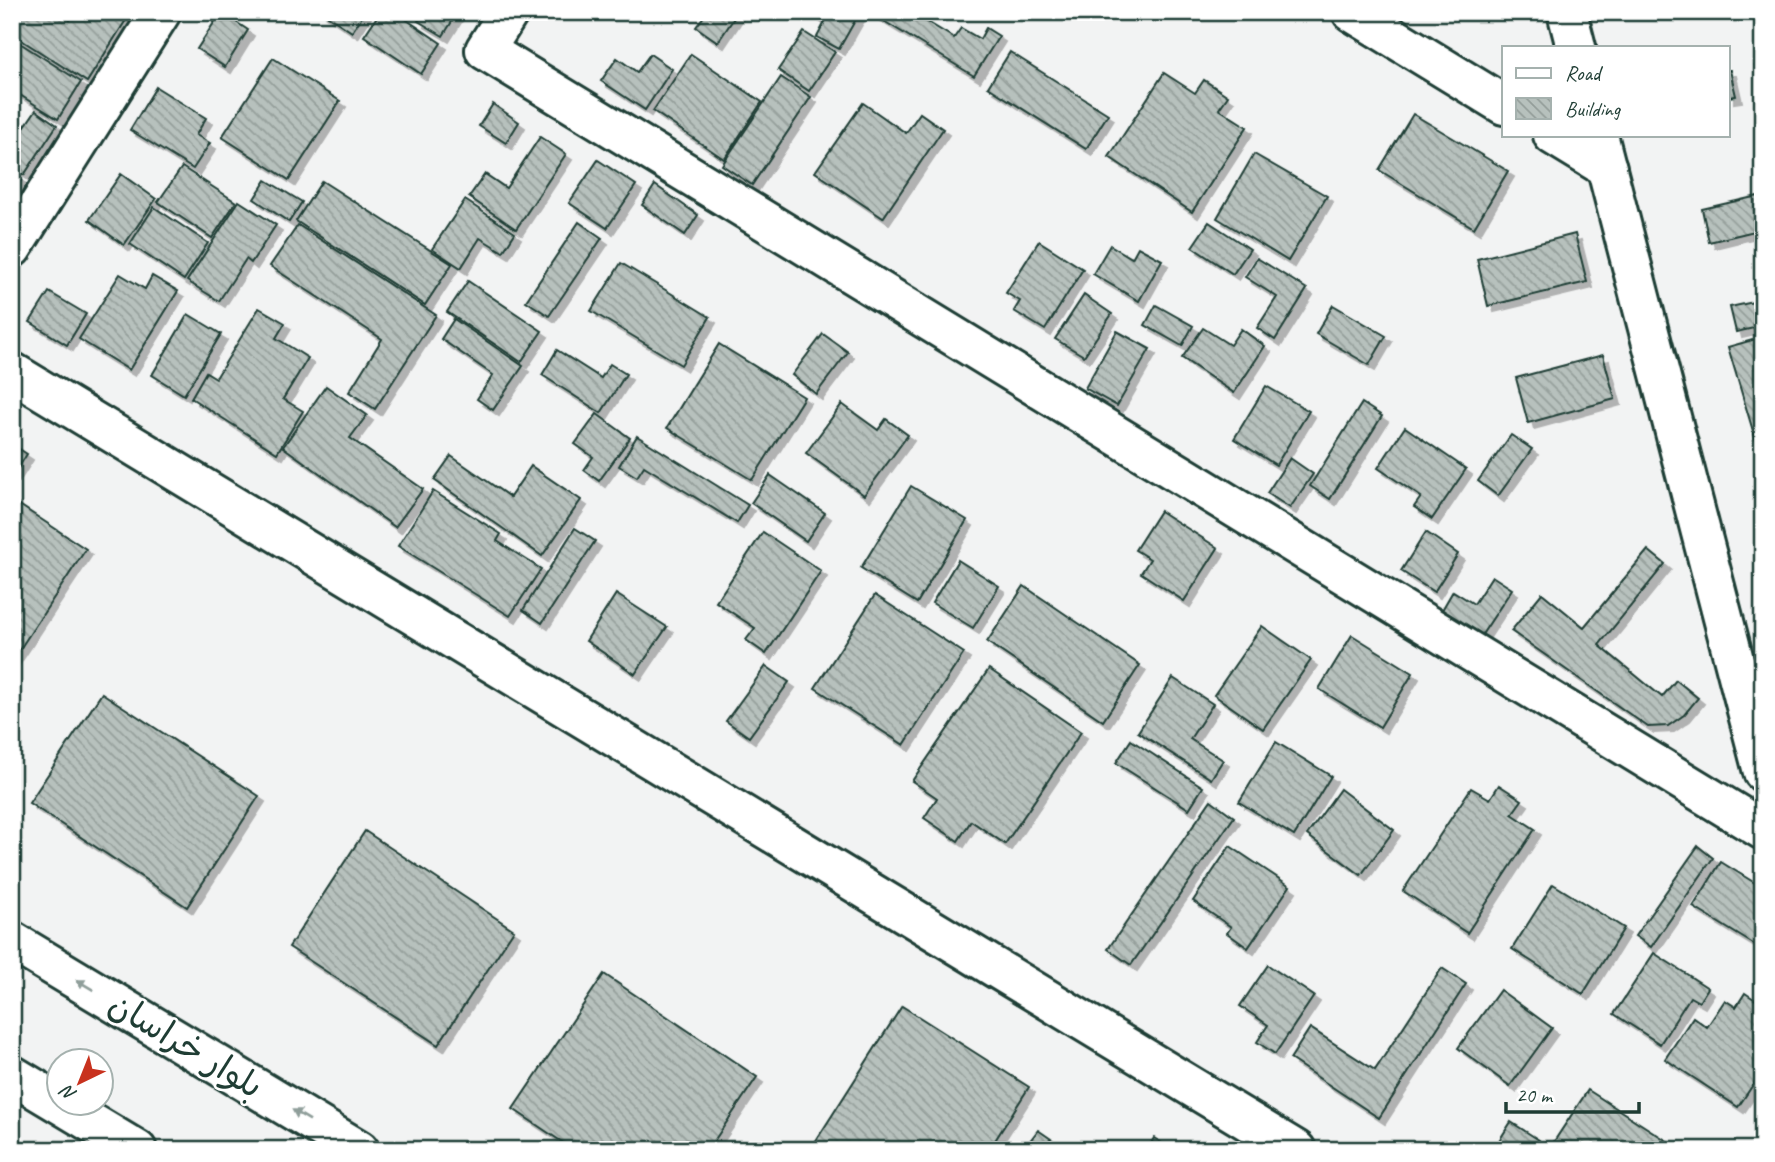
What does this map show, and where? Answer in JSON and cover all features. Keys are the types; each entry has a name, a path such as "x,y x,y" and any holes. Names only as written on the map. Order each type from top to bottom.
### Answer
{"street":[{"path":"12,248 161,12"},
{"path":"509,12 485,50 1763,830"},
{"path":"1352,12 1502,104"},
{"path":"1567,12 1576,46"},
{"path":"1556,136 1602,151 1763,772"},
{"path":"12,372 1296,1150"},
{"name":"بلوار خراسان","path":"12,941 359,1150"},
{"path":"12,1075 137,1150"}],"building":[{"path":"12,12 58,12 70,20 74,12 131,12 87,82 12,34"},
{"path":"221,12 248,30 225,67 197,49"},
{"path":"322,12 365,12 352,32"},
{"path":"380,12 395,12 441,43 421,74 364,36"},
{"path":"424,12 458,12 443,36 418,21"},
{"path":"707,12 738,12 718,42 696,27"},
{"path":"807,12 860,12 839,49 817,37 825,22"},
{"path":"869,12 911,12 954,38 961,28 980,39 986,28 999,36 974,76"},
{"path":"804,32 835,52 809,91 778,70"},
{"path":"12,38 81,82 58,119 12,90"},
{"path":"1010,52 1108,114 1086,149 988,87"},
{"path":"650,54 672,69 645,110 601,81 617,58 637,72"},
{"path":"691,54 762,102 724,159 653,111"},
{"path":"273,58 340,101 289,180 222,137"},
{"path":"1763,64 1763,96 1755,66"},
{"path":"1730,70 1736,96 1730,97"},
{"path":"1164,73 1195,93 1204,80 1228,96 1219,109 1247,127 1192,212 1109,157"},
{"path":"781,77 811,97 752,185 722,165"},
{"path":"156,87 206,118 196,135 210,143 193,169 130,130"},
{"path":"863,103 906,133 920,113 943,129 883,218 815,172"},
{"path":"493,104 519,122 506,143 479,126"},
{"path":"36,110 57,125 24,175 12,167 12,145"},
{"path":"1413,114 1508,171 1474,228 1379,170"},
{"path":"540,137 566,154 516,229 469,197 485,174 506,188"},
{"path":"1254,154 1327,196 1288,261 1217,218"},
{"path":"598,160 636,185 607,228 569,203"},
{"path":"182,167 236,202 212,238 158,202"},
{"path":"12,173 22,179 12,193"},
{"path":"121,174 156,199 124,245 89,220"},
{"path":"266,180 302,202 289,222 254,199"},
{"path":"322,181 452,264 425,305 296,221"},
{"path":"655,185 698,215 685,235 642,205"},
{"path":"1758,196 1763,214 1763,229 1709,242 1702,209"},
{"path":"465,200 515,233 503,252 480,238 461,268 432,249"},
{"path":"239,201 276,225 251,263 246,259 219,301 187,281"},
{"path":"154,207 208,243 184,280 130,244"},
{"path":"579,222 602,238 549,316 526,301"},
{"path":"1209,222 1250,249 1233,274 1192,247"},
{"path":"298,225 436,315 375,409 349,392 382,339 270,266"},
{"path":"1575,234 1587,282 1488,306 1477,259"},
{"path":"1039,241 1083,269 1045,330 1014,311 1020,301 1006,293"},
{"path":"1110,245 1132,258 1138,247 1162,260 1139,301 1093,274"},
{"path":"1257,258 1307,289 1275,340 1257,328 1277,297 1245,277"},
{"path":"621,263 710,317 681,365 591,311"},
{"path":"120,274 145,289 152,276 178,291 129,370 79,339"},
{"path":"468,281 542,331 521,362 447,312"},
{"path":"49,292 86,314 67,345 30,322"},
{"path":"1084,295 1112,314 1084,356 1055,339"},
{"path":"1763,300 1763,326 1736,332 1730,307"},
{"path":"1156,305 1193,326 1182,346 1145,325"},
{"path":"1333,305 1386,336 1369,365 1316,334"},
{"path":"259,308 285,323 276,338 308,358 283,399 303,411 277,453 191,398 206,372 216,378"},
{"path":"188,314 221,334 184,395 152,375"},
{"path":"454,319 523,366 493,410 477,399 493,375 441,339"},
{"path":"1203,328 1230,345 1241,329 1265,346 1234,393 1182,358"},
{"path":"1117,331 1150,349 1117,406 1085,388"},
{"path":"823,334 848,352 816,394 792,375"},
{"path":"1763,337 1763,439 1756,441 1728,347"},
{"path":"719,344 804,397 752,480 667,428"},
{"path":"557,350 601,378 610,364 626,374 601,413 542,375"},
{"path":"1603,355 1615,399 1528,423 1516,378"},
{"path":"326,386 367,415 350,438 423,489 395,527 283,447"},
{"path":"1266,386 1309,411 1276,465 1234,439"},
{"path":"1362,403 1382,416 1330,499 1310,486"},
{"path":"842,404 878,430 886,419 908,435 864,495 806,453"},
{"path":"597,414 630,438 599,481 584,470 593,457 575,444"},
{"path":"1405,427 1466,469 1432,519 1414,507 1421,497 1378,468"},
{"path":"1511,435 1532,449 1498,496 1478,481"},
{"path":"637,436 748,505 737,523 644,466 637,477 619,466"},
{"path":"12,444 27,454 13,476 12,476"},
{"path":"451,456 510,497 531,466 581,500 542,556 434,480"},
{"path":"1290,458 1313,474 1290,508 1267,493"},
{"path":"770,475 825,513 806,541 751,503"},
{"path":"911,486 967,520 917,603 861,568"},
{"path":"433,491 501,534 497,541 541,569 510,616 398,546"},
{"path":"12,500 86,549 12,661"},
{"path":"1160,511 1218,548 1184,601 1141,573 1150,559 1135,550"},
{"path":"575,528 595,541 542,623 523,610"},
{"path":"763,532 821,571 766,654 746,640 755,628 716,602"},
{"path":"1426,532 1458,554 1434,592 1401,571"},
{"path":"1648,550 1665,564 1599,645 1662,697 1676,680 1698,698 1684,715 1668,726 1648,727 1511,631 1542,593 1584,627"},
{"path":"958,560 999,586 973,628 932,603"},
{"path":"1492,576 1512,589 1481,636 1442,610 1453,591 1474,604"},
{"path":"1024,586 1140,665 1103,721 987,642"},
{"path":"616,594 667,627 635,674 586,641"},
{"path":"875,595 964,653 904,745 815,688"},
{"path":"1262,626 1311,660 1263,729 1214,695"},
{"path":"1352,635 1413,673 1380,727 1319,689"},
{"path":"766,666 789,682 749,737 726,721"},
{"path":"989,669 1081,732 1005,844 971,821 958,841 924,818 937,798 912,781"},
{"path":"1173,678 1213,704 1190,739 1223,760 1211,779 1138,732"},
{"path":"102,693 259,796 187,907 29,803"},
{"path":"1131,740 1203,787 1189,809 1116,763"},
{"path":"1276,742 1331,776 1294,836 1239,802"},
{"path":"1499,785 1522,800 1512,814 1535,829 1467,933 1403,891 1471,788 1490,799"},
{"path":"1340,789 1394,830 1361,875 1307,835"},
{"path":"1211,800 1234,817 1131,965 1108,949"},
{"path":"365,831 514,930 438,1045 289,947"},
{"path":"1230,846 1290,886 1248,948 1227,933 1231,927 1193,901"},
{"path":"1698,846 1713,858 1651,947 1635,936"},
{"path":"1721,862 1763,888 1763,950 1693,907"},
{"path":"1553,884 1624,928 1583,994 1512,949"},
{"path":"1654,953 1708,988 1699,1002 1690,997 1660,1044 1614,1014"},
{"path":"1268,965 1314,996 1275,1054 1257,1042 1268,1025 1240,1006"},
{"path":"1442,968 1466,984 1379,1118 1290,1059 1310,1028 1375,1070"},
{"path":"604,974 757,1077 708,1150 574,1150 513,1109"},
{"path":"1500,990 1552,1028 1510,1086 1458,1048"},
{"path":"1745,993 1763,1005 1763,1070 1738,1107 1665,1059 1693,1017 1707,1027 1725,1000 1736,1007"},
{"path":"902,1006 1029,1087 989,1150 810,1150"},
{"path":"1588,1090 1675,1146 1672,1150 1564,1150 1553,1143"},
{"path":"1511,1122 1539,1140 1533,1150 1493,1150"},
{"path":"1038,1130 1067,1150 1023,1150"},
{"path":"1154,1138 1173,1150 1147,1150"}]}
